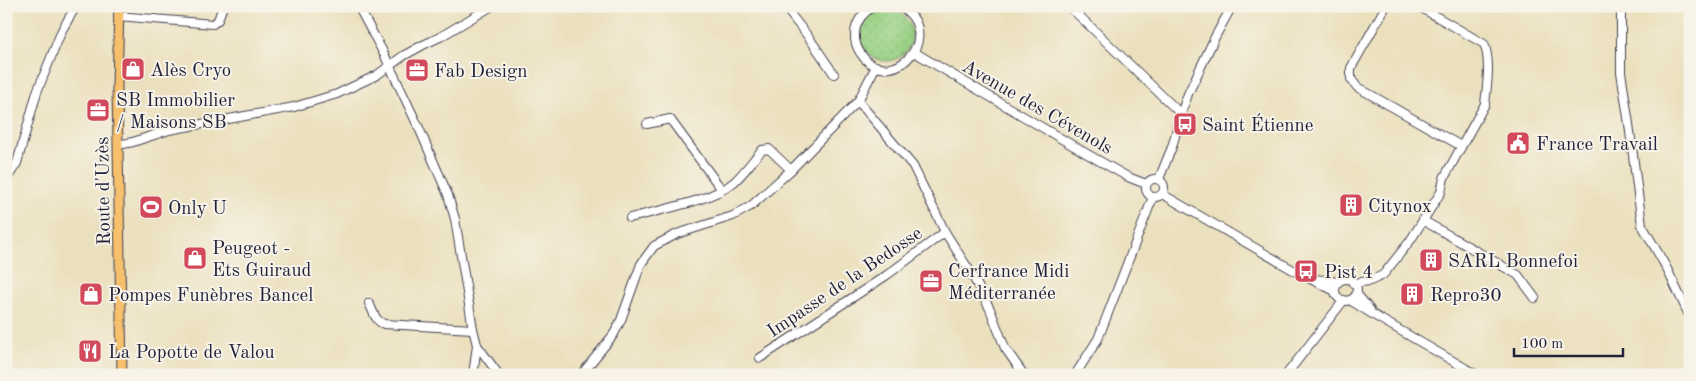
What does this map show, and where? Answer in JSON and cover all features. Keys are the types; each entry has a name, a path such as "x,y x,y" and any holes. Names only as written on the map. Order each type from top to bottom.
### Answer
{"main road":[{"name":"Route d'Uzès","path":"119,11 117,88 122,375"}],"street":[{"path":"6,180 18,163 37,92 62,30 76,6"},
{"path":"119,11 213,24 218,20 223,6"},
{"path":"358,6 419,128 448,195 455,219 477,345 473,375"},
{"path":"118,143 134,142 169,130 294,107 337,94 378,75 403,56 440,37 492,6"},
{"path":"784,6 810,38 834,74"},
{"path":"874,6 862,15 857,24 856,44 860,53 867,61 876,66 886,68 897,66 907,61 914,52 919,37 918,29 911,15 900,6"},
{"path":"1069,6 1180,114"},
{"path":"1159,179 1172,147 1180,114 1188,94 1232,6"},
{"path":"1386,6 1351,68 1351,79 1357,87 1461,146"},
{"path":"1286,375 1355,288 1384,275 1424,221 1442,192 1444,178 1485,104 1487,92 1487,51 1484,44 1418,6"},
{"path":"1621,6 1621,72 1642,226 1666,267 1690,317"},
{"name":"Avenue des Cévenols","path":"914,52 1089,155 1128,177 1146,184"},
{"path":"581,375 614,334 641,264 654,246 677,234 733,216 751,206 791,170 858,101 876,66"},
{"path":"858,101 913,166 946,232 971,273 990,310 1005,348 1024,375"},
{"path":"647,124 670,119 722,190"},
{"path":"630,218 692,202 722,190 734,182 762,150 769,149 791,170"},
{"path":"1162,194 1164,184 1159,179 1153,178 1146,184 1147,194 1153,197 1162,194 1292,269 1335,291 1338,297 1347,300 1477,375"},
{"path":"1075,375 1098,339 1153,197"},
{"path":"1424,221 1518,275 1535,298"},
{"name":"Impasse de la Bedosse","path":"760,358 887,275 946,232"},
{"path":"1312,279 1338,282 1348,280 1377,317"},
{"path":"1335,291 1338,282"},
{"path":"369,303 376,319 384,324 473,329"},
{"path":"477,345 499,375"}],"green space":[{"path":"881,9 891,9 901,13 908,20 912,35 908,50 901,57 891,61 881,61 871,57 864,50 860,40 860,30 864,20 871,13"}],"place":[{"name":"Alès Cryo","path":"133,69"},
{"name":"Fab Design","path":"417,70"},
{"name":"SB Immobilier / Maisons SB","path":"98,110"},
{"name":"Saint Étienne","path":"1185,124"},
{"name":"France Travail","path":"1518,143"},
{"name":"Citynox","path":"1351,205"},
{"name":"Only U","path":"151,207"},
{"name":"Peugeot - Ets Guiraud","path":"195,258"},
{"name":"SARL Bonnefoi","path":"1431,260"},
{"name":"Pist 4","path":"1306,271"},
{"name":"Cerfrance Midi Méditerranée","path":"931,281"},
{"name":"Pompes Funèbres Bancel","path":"91,294"},
{"name":"Repro30","path":"1412,294"},
{"name":"La Popotte de Valou","path":"90,351"}]}
